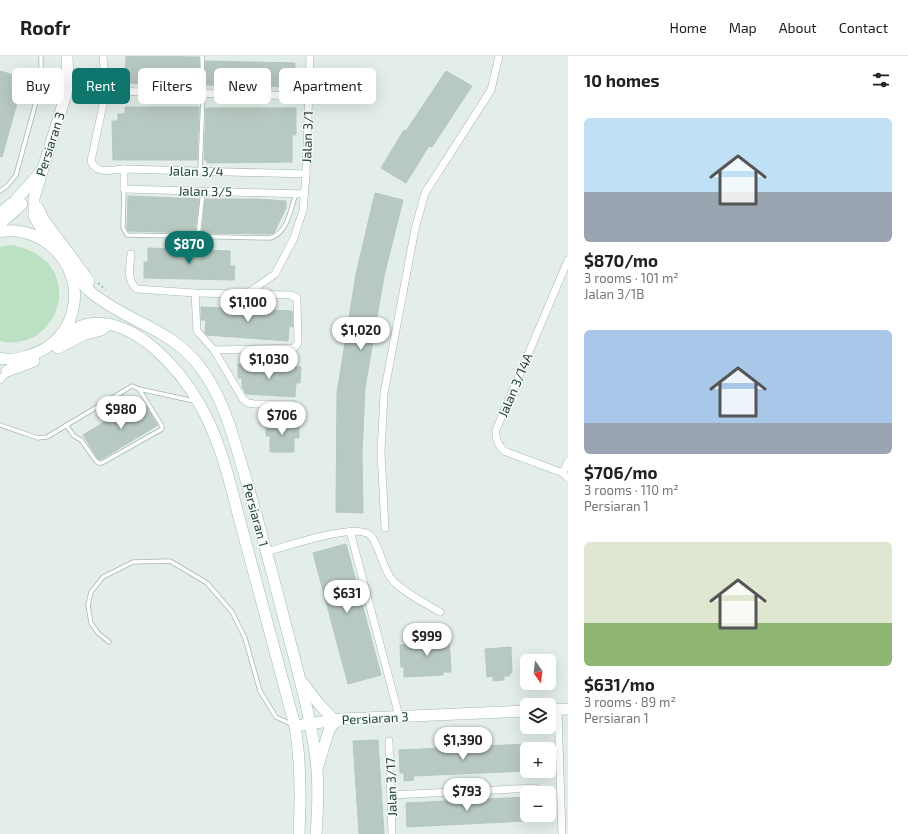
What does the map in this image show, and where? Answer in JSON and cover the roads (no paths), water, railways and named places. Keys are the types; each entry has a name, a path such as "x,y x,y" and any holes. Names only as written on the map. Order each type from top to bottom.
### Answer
{"main road":[{"name":"Persiaran 3","path":"50,244 34,216 34,198 66,94 67,56"},
{"path":"0,213 15,201 41,172"},
{"name":"Persiaran 3","path":"0,224 19,208 37,185"},
{"path":"34,198 43,219 108,304"},
{"path":"0,232 20,231 36,236 50,244"},
{"name":"Persiaran 1","path":"50,244 61,254 82,284 108,304 162,332 188,352 201,368 212,386 232,433 266,552 299,678 317,770 318,784 316,834"},
{"path":"52,344 64,331 74,305 74,283 69,267"},
{"name":"Persiaran 1","path":"22,358 33,355 77,328 89,324 109,324 135,335 152,345 170,363 200,404 213,433 233,494 295,726 300,756 301,800 298,834"},
{"path":"3,376 37,360 70,341 83,335 101,330 109,324"},
{"path":"0,358 22,358"},
{"path":"299,678 319,704 338,719 329,730 317,770"},
{"name":"Persiaran 3","path":"295,726 338,719 520,711"}],"street":[{"path":"103,56 104,68"},
{"name":"Jalan 3/1","path":"310,56 310,68"},
{"path":"386,528 382,497 381,452 384,394 415,229 425,193 491,90 499,56"},
{"path":"206,94 279,95"},
{"name":"Jalan 3/4","path":"103,104 91,161 94,168 99,171 124,170 306,174"},
{"name":"Jalan 3/1","path":"245,295 274,274 294,238 303,210 305,194 309,104"},
{"path":"124,170 124,189"},
{"name":"Jalan 3/5","path":"124,189 305,194"},
{"path":"131,254 129,277 132,285 136,289 195,293 291,296 297,298 299,302 297,346 290,349 214,350"},
{"name":"Jalan 3/14A","path":"565,475 504,451 498,446 495,437 496,430 568,260"},
{"path":"195,293 197,331 214,350 243,399 248,403 292,404"},
{"path":"3,376 22,358"},
{"path":"565,475 568,461"},
{"path":"350,531 400,716"},
{"path":"266,552 341,532 363,532 370,536 390,577 418,600 440,612"},
{"path":"558,710 562,834"},
{"name":"Jalan 3/17","path":"389,741 392,834"},
{"path":"391,795 520,789"}],"lane":[{"path":"0,191 7,186 16,175 37,98 41,76 41,56"},
{"path":"202,56 202,68"},
{"path":"200,172 203,104"},
{"path":"124,189 123,228 127,235 198,237 270,238 278,236 283,229 296,193"},
{"path":"198,237 203,191"},
{"path":"0,425 38,438 47,437 132,386 190,400 200,404"},
{"path":"66,425 74,436 82,440 98,464 102,463 162,428 137,388"},
{"path":"110,642 98,633 91,623 88,605 91,592 103,577 133,562 170,561 207,583 232,612 245,638 260,691 276,717 295,726"}]}
